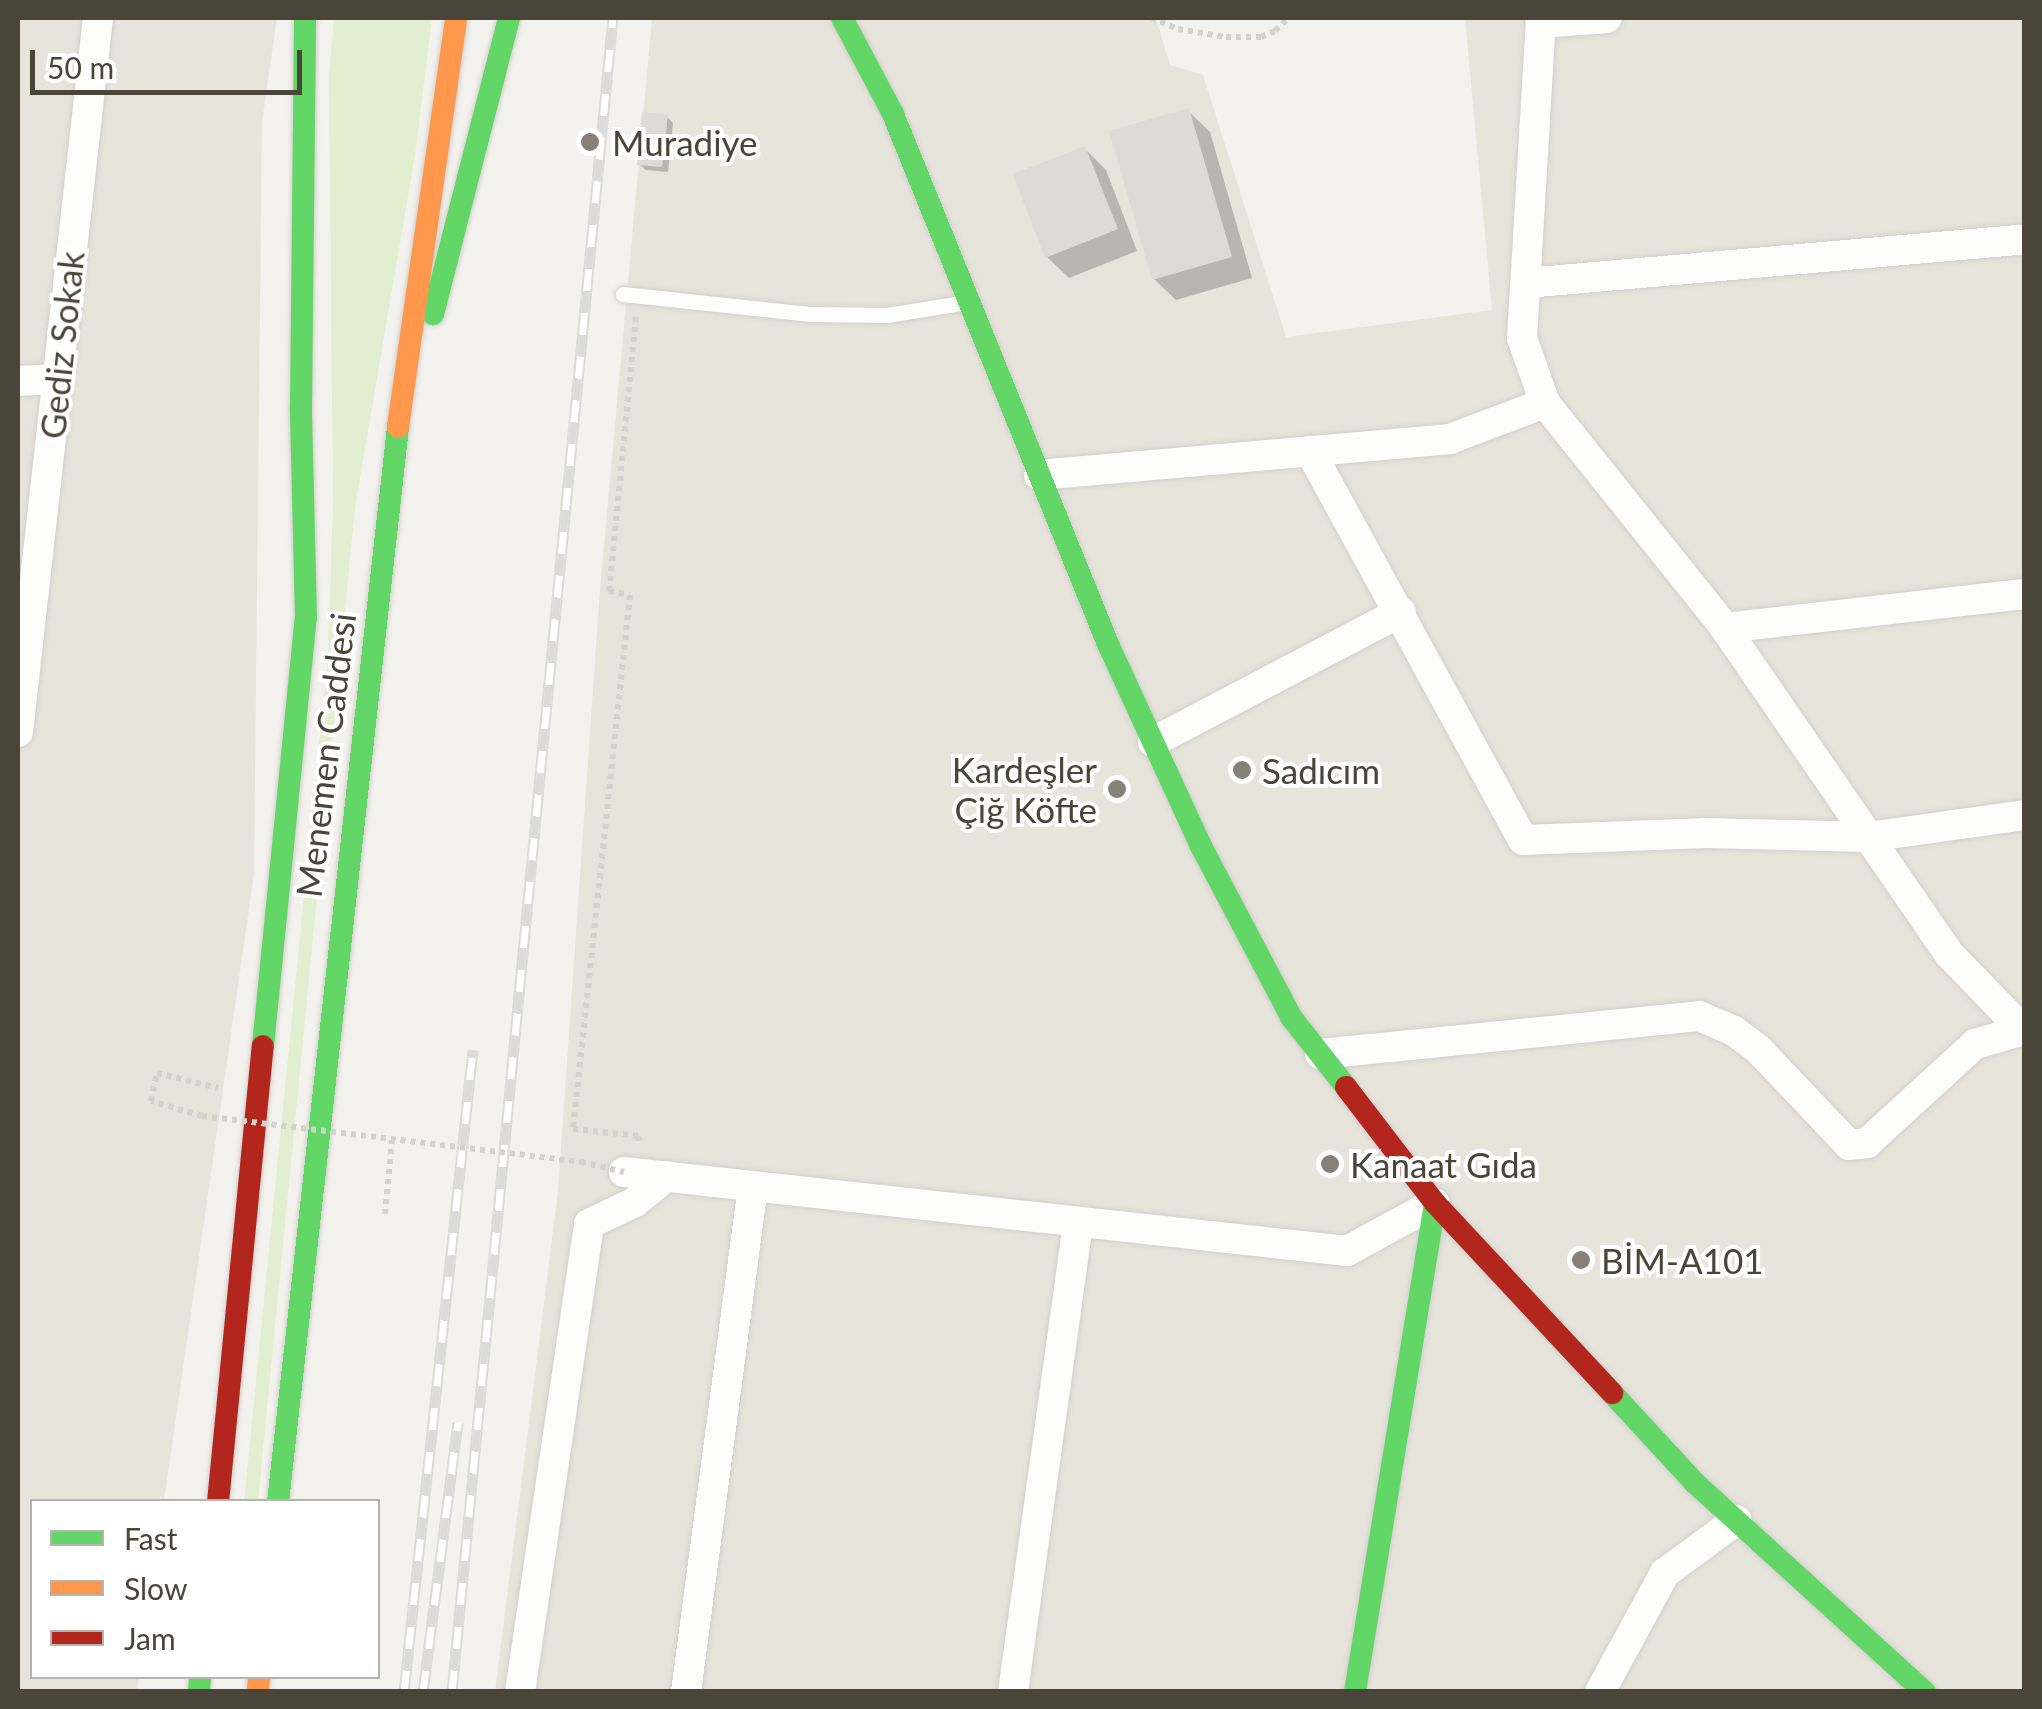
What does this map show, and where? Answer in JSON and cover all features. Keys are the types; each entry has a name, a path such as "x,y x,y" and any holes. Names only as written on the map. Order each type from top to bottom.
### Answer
{"main road":[{"name":"Menemen Caddesi","path":"218,1499 306,618 301,275 305,18"},
{"name":"Menemen Caddesi","path":"278,1499 397,436 456,18"},
{"path":"397,436 453,245 510,18"},
{"path":"842,18 893,114 1154,742 1201,846 1291,1017 1436,1203 1695,1482 1925,1692"},
{"path":"1355,1692 1436,1203"}],"street":[{"name":"Gediz Sokak","path":"18,732 98,18"},
{"path":"1320,1054 1699,1016 1734,1031 1758,1050 1849,1145 1867,1142 1975,1044 2024,1030 1950,955 1725,628 1545,403 1522,338 1541,20 1607,18"},
{"path":"1526,283 2024,239"},
{"path":"18,382 58,379"},
{"path":"1040,475 1450,439 1545,403"},
{"path":"1310,451 1524,840 1707,833 1868,837 2024,815"},
{"path":"1725,628 2024,594"},
{"path":"1154,742 1401,612"},
{"path":"630,1172 1347,1251 1436,1203"},
{"path":"520,1692 589,1224 635,1202 667,1176"},
{"path":"686,1692 753,1186"},
{"path":"1013,1692 1078,1222"},
{"path":"1600,1692 1666,1573 1737,1520"}],"lane":[{"path":"630,295 811,314 887,314 969,302"}],"path":[{"path":"1151,18 1178,29 1226,37 1261,37 1275,31 1288,18"},
{"path":"232,1092 156,1074 151,1101 202,1116 581,1162 630,1172 639,1136 573,1129 630,595 608,591 630,295"},
{"path":"386,1214 392,1140"}],"shaded area":[{"path":"18,18 277,18 262,122 254,874 164,1499 30,1499 30,1679 139,1679 137,1691 18,1691"},
{"path":"652,18 1156,18 1170,65 1203,75 1286,337 1492,310 1465,18 2024,18 2024,1691 495,1692 558,1191 600,589"}],"green space":[{"path":"334,18 432,18 415,155 355,507 258,1499 244,1499 328,654 333,505 329,76"}],"building":[{"path":"1189,108 1232,257 1152,280 1109,131"},
{"path":"642,112 668,114 662,167 637,165"},
{"path":"1085,146 1118,229 1045,258 1013,174"}],"railway":[{"path":"452,1692 613,18"},
{"path":"404,1692 473,1050"},
{"path":"423,1692 458,1422"}],"traffic: fast":[{"path":"263,1046 306,618 301,408 305,18"},
{"path":"433,314 509,18"},
{"path":"842,18 893,114 1108,644 1201,846 1291,1017 1346,1087"},
{"path":"278,1499 398,427"},
{"path":"1355,1692 1435,1203"},
{"path":"1612,1393 1695,1483 1925,1692"},
{"path":"199,1692 200,1679"}],"traffic: slow":[{"path":"398,427 456,18"},
{"path":"258,1692 259,1679"}],"traffic: jam":[{"path":"218,1499 263,1046"},
{"path":"1346,1087 1435,1203 1612,1393"}],"place":[{"name":"Muradiye","path":"590,142"},
{"name":"Sadıcım","path":"1242,770"},
{"name":"Kardeşler Çiğ Köfte","path":"1117,789"},
{"name":"Kanaat Gıda","path":"1330,1164"},
{"name":"BİM-A101","path":"1581,1260"}]}
